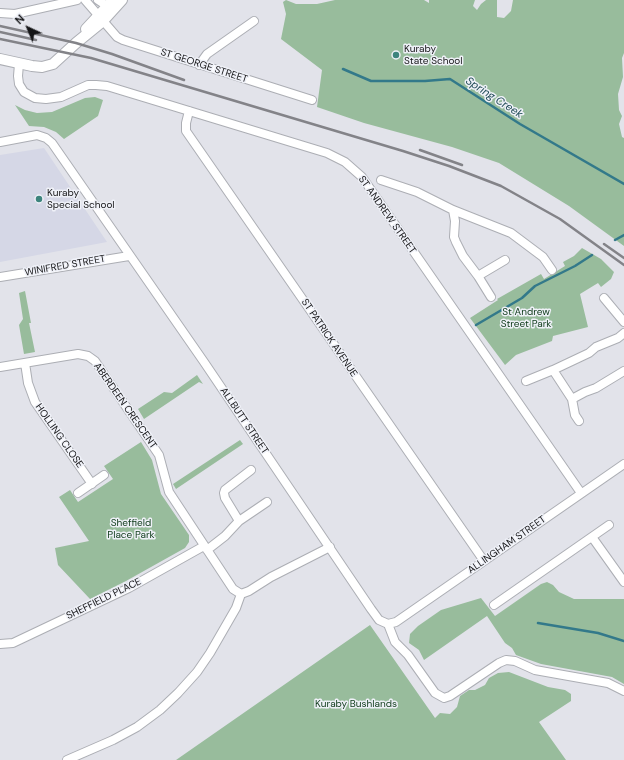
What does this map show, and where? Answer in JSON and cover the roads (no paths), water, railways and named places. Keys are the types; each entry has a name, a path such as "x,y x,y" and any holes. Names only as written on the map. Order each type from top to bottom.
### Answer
{"main road":[{"path":"0,59 19,64 42,67 53,64 100,18 122,0"},
{"path":"100,18 110,3"}],"street":[{"path":"0,13 15,14 77,0"},
{"name":"ST GEORGE STREET","path":"85,0 116,37 199,65 312,100"},
{"path":"98,0 110,3"},
{"path":"199,65 207,54 254,20"},
{"name":"ST ANDREW STREET","path":"19,64 18,76 20,84 24,92 35,98 46,99 60,97 88,85 96,84 107,86 328,153 345,162 362,177 581,493"},
{"name":"ST PATRICK AVENUE","path":"189,111 186,130 484,561"},
{"name":"ALLBUTT STREET","path":"0,142 37,135 46,138 52,143 371,609 380,620 388,624 395,642 408,655 435,693 444,698 450,696 499,663 506,660 515,661 535,670 608,684 624,691"},
{"path":"382,180 417,192 454,210 511,233 543,257 552,270"},
{"path":"454,210 454,237 463,256 491,297"},
{"name":"WINIFRED STREET","path":"0,277 130,256"},
{"path":"478,276 504,260"},
{"path":"604,298 624,322"},
{"path":"526,381 589,353 596,347 618,338 624,333"},
{"name":"ABERDEEN CRESCENT","path":"0,367 78,354 88,356 95,361 159,456 169,492 233,589 241,594"},
{"name":"HOLLING CLOSE","path":"25,363 28,383 35,402 92,484"},
{"path":"553,370 572,399 575,415 579,421"},
{"path":"572,399 596,388 624,371"},
{"name":"ALLINGHAM STREET","path":"388,624 396,622 624,464"},
{"path":"239,521 224,494 225,490 251,470"},
{"path":"78,493 104,475"},
{"name":"SHEFFIELD PLACE","path":"0,644 13,643 129,588 206,548 225,536 239,521 267,502"},
{"path":"494,605 609,525"},
{"path":"592,537 623,579"},
{"path":"67,760 113,740 137,727 160,710 197,672 210,653 236,608 241,594 330,547"}],"waterway":[{"name":"Spring Creek","path":"343,69 371,81 425,81 450,79 520,124 624,184"},
{"path":"615,240 624,235"},
{"path":"476,325 522,298 535,286 575,266 592,255"},
{"path":"538,623 598,633 624,641"}],"railway":[{"path":"0,26 76,43 112,54 184,80"},
{"path":"0,32 36,40"},
{"path":"0,39 91,58 449,166 501,186 560,219 624,265"},
{"path":"420,150 462,165"},
{"path":"604,244 624,258"}],"place":[{"name":"Kuraby State School","path":"396,55"},
{"name":"Kuraby Special School","path":"39,199"}],"park label":[{"name":"St Andrew Street Park","path":"526,318"},
{"name":"Sheffield Place Park","path":"131,528"},
{"name":"Kuraby Bushlands","path":"356,704"}]}
